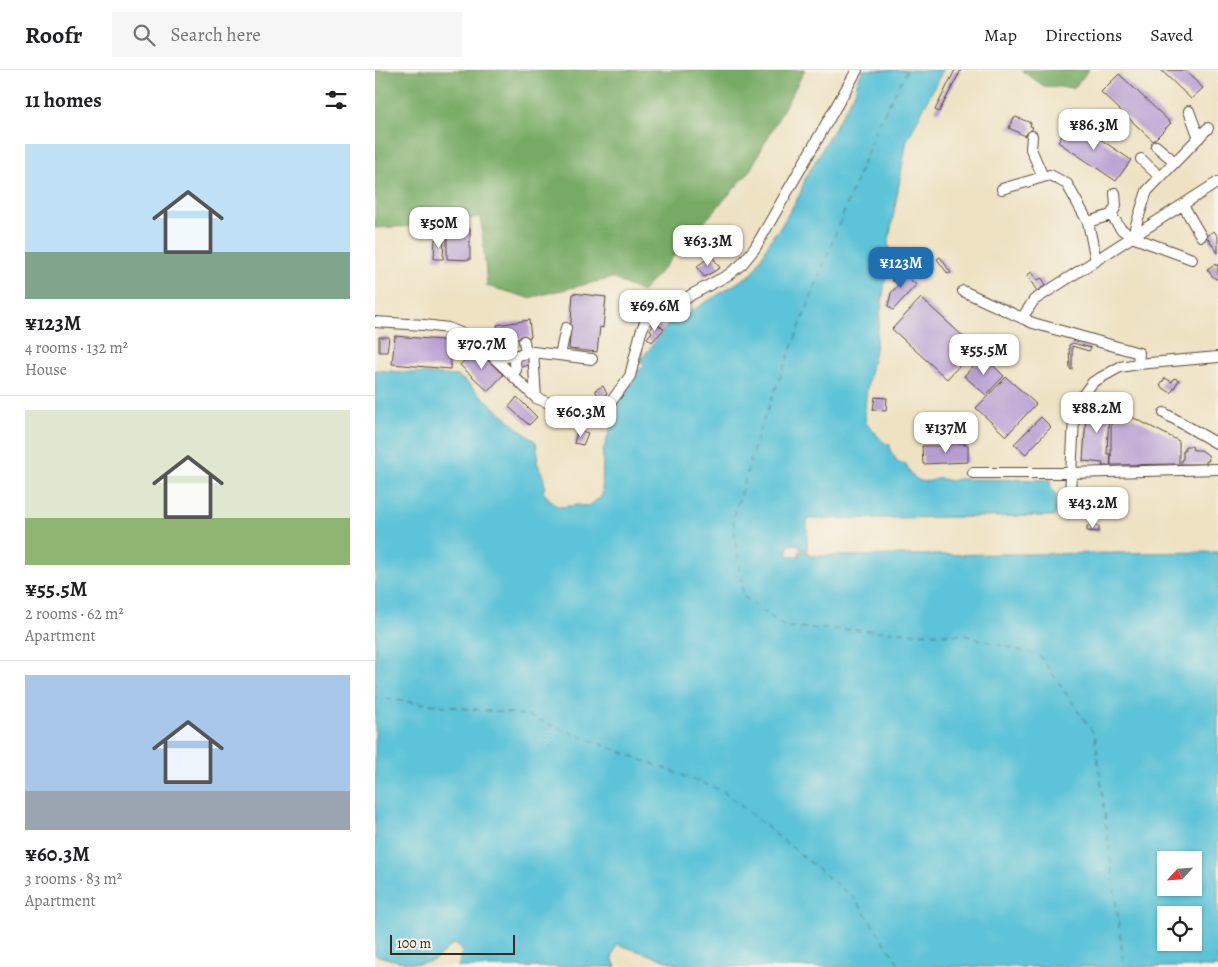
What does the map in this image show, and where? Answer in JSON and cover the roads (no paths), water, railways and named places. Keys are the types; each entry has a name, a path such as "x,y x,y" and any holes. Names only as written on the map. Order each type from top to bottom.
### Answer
{"street":[{"path":"375,322 448,328 465,335 491,355 536,398 583,416 608,406 630,376 641,332 648,315 674,308 691,294 728,275 742,264 755,248 857,70"},
{"path":"1189,111 1199,138"},
{"path":"1132,238 1147,191 1209,128"},
{"path":"1033,136 1031,149 1043,178"},
{"path":"1156,146 1175,162"},
{"path":"1141,159 1160,177"},
{"path":"1002,189 1050,175 1067,184 1088,222 1096,261"},
{"path":"1022,318 1034,300 1218,182"},
{"path":"1088,222 1111,215 1117,206 1115,193"},
{"path":"1183,205 1201,236"},
{"path":"1111,215 1121,229 1132,238 1192,259"},
{"path":"963,291 1033,323 1139,353 1138,364"},
{"path":"560,355 566,328"},
{"path":"491,355 487,337 496,335"},
{"path":"524,341 530,352 536,398"},
{"path":"491,355 514,355 530,352 592,359"},
{"path":"514,355 516,370"},
{"path":"1069,512 1074,418 1080,398 1093,382 1120,367 1218,357"},
{"path":"1164,413 1218,444"},
{"path":"973,473 1072,474 1218,469"}],"water":[{"path":"863,70 943,70 907,140 888,245 890,247 880,319 866,393 866,424 882,441 890,445 890,450 898,462 906,464 918,480 927,481 939,478 950,481 958,479 1050,480 1051,488 1056,495 1055,516 807,519 807,549 800,549 799,544 788,545 788,556 799,556 800,551 807,551 808,556 1218,552 1218,967 685,967 617,944 612,958 616,967 458,967 462,952 458,946 453,944 435,960 425,963 403,962 375,955 375,370 457,376 465,381 536,442 537,462 545,486 543,492 555,505 561,507 589,506 602,496 603,451 621,395 639,373 637,372 645,365 640,361 667,326 753,273 774,234 778,231 800,194 805,179 855,92"}]}
